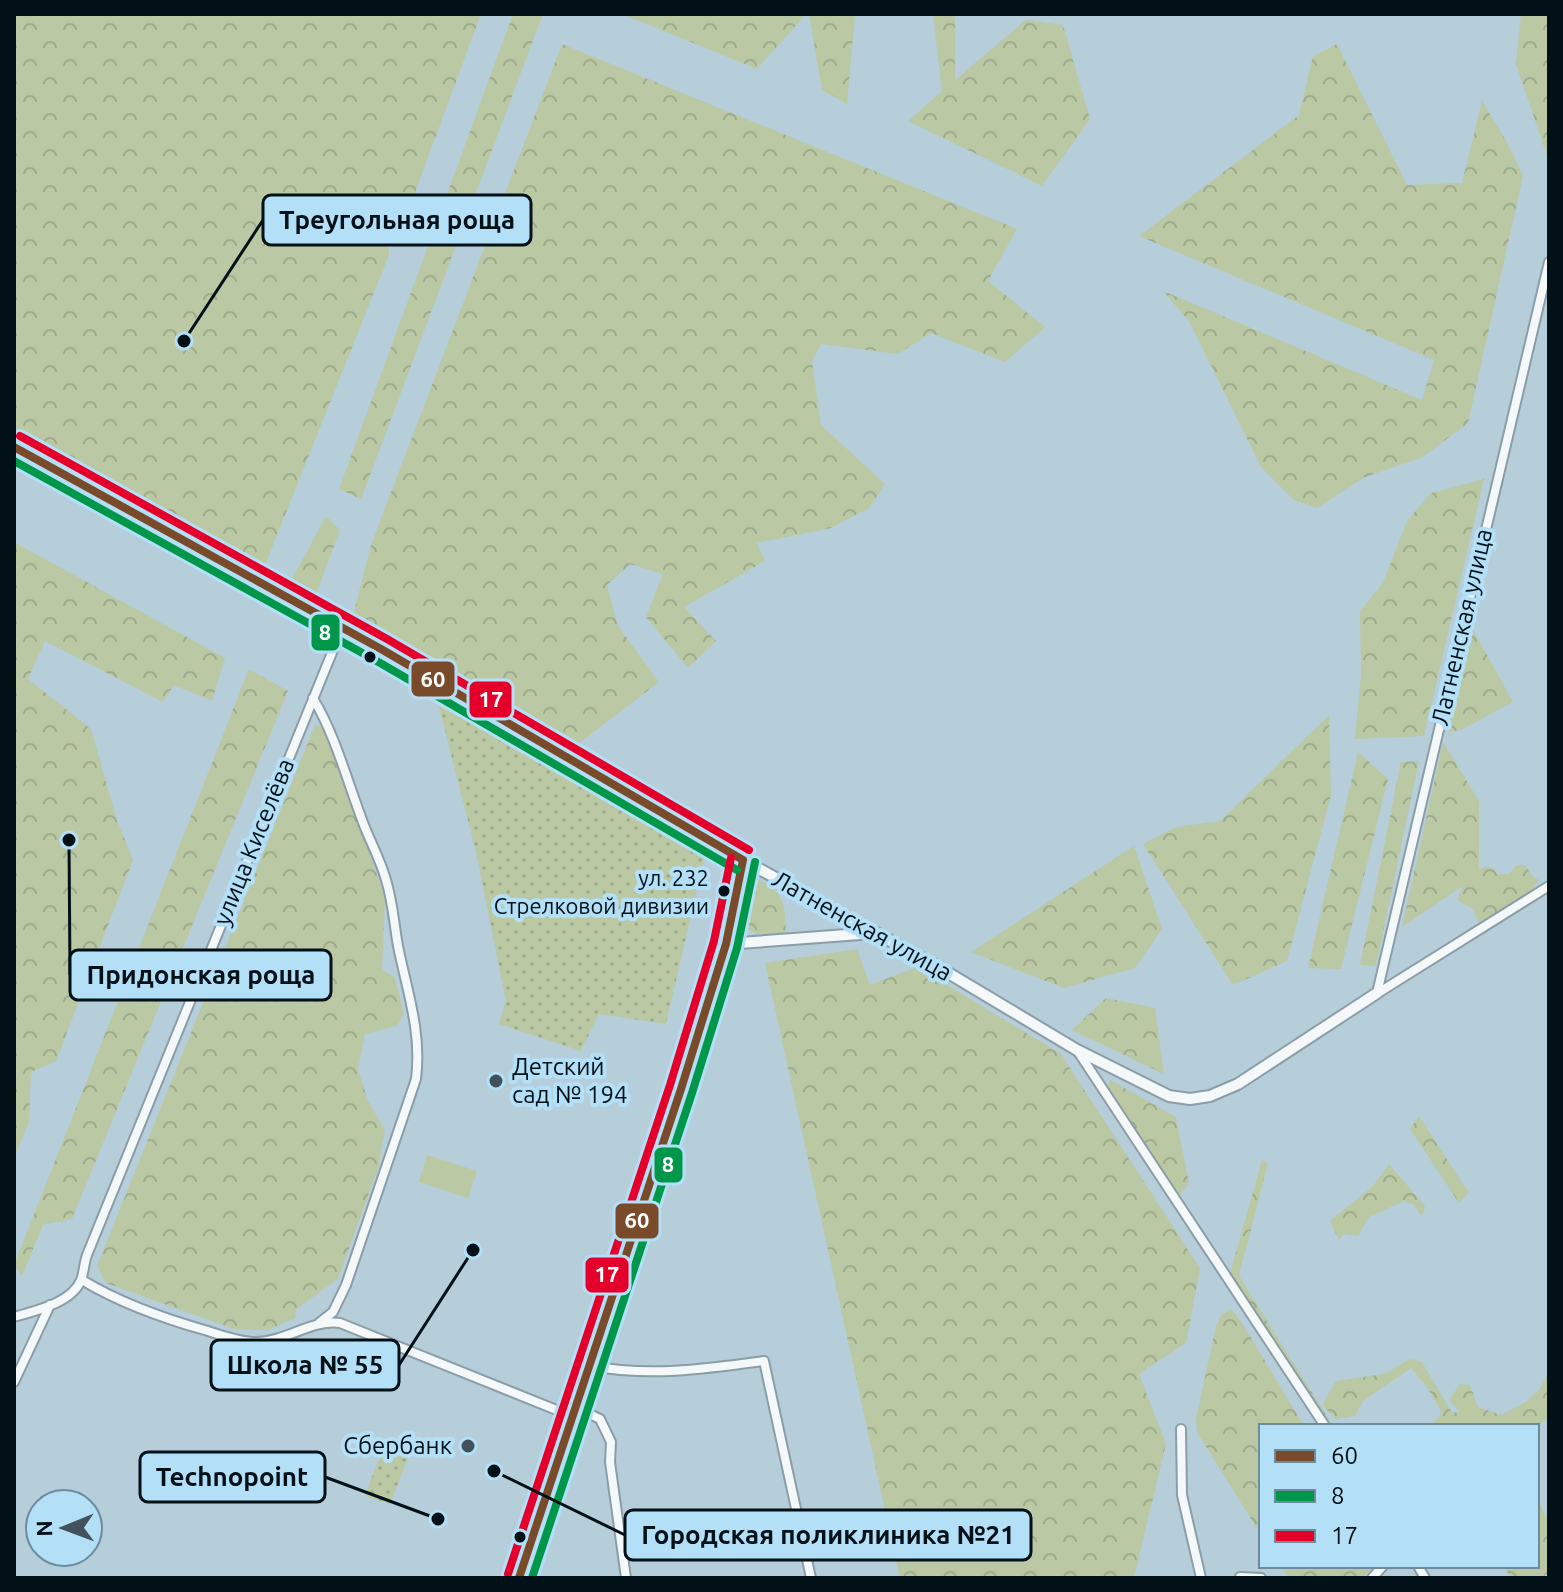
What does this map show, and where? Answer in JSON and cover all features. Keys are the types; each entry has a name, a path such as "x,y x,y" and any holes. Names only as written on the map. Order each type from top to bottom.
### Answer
{"street":[{"name":"Латненская улица","path":"1377,993 1549,262"},
{"name":"Латненская улица","path":"14,447 576,760 743,860 1077,1050 1169,1096 1190,1099 1210,1096 1238,1084 1549,886"},
{"name":"улица Киселёва","path":"82,1280 87,1255 342,628"},
{"path":"14,1317 50,1305 68,1295 82,1280 107,1296 241,1341 270,1341 319,1323 333,1312 346,1285 416,1079 419,1053 409,984 398,946 395,914 386,877 362,821 328,724 313,698"},
{"path":"519,1578 645,1205 726,944 743,860"},
{"path":"726,944 876,933"},
{"path":"1077,1050 1324,1424"},
{"path":"14,1382 50,1305"},
{"path":"319,1323 340,1323 576,1413 600,1419 611,1442 610,1462 626,1578"},
{"path":"591,1366 625,1372 672,1373 764,1361 811,1578"},
{"path":"1181,1429 1182,1495 1201,1578"},
{"path":"1372,1578 1380,1571"},
{"path":"1240,1577 1261,1578"}],"green space":[{"path":"14,14 481,14 407,214 388,231 389,255 263,570 14,427"},
{"path":"513,14 543,14 361,499 339,489"},
{"path":"622,14 806,14 757,69"},
{"path":"809,14 855,14 847,104 822,90"},
{"path":"933,14 955,14 955,80 1026,20 1063,25 1090,119 1042,186 908,121 942,91"},
{"path":"1521,14 1542,14 1549,18 1549,162 1516,64"},
{"path":"562,44 1017,229 988,281 1045,327 1005,362 931,333 898,354 821,344 812,361 821,425 885,484 869,508 831,528 757,543 765,561 684,607 716,641 688,668 646,617 663,574 630,564 607,585 618,626 659,682 574,747 399,641 352,620 371,545"},
{"path":"1337,44 1407,185 1462,183 1482,101 1523,176 1468,423 1423,457 1365,477 1317,508 1294,500 1261,467 1189,321 1163,291 1422,400 1434,360 1139,236 1299,115 1313,56"},
{"path":"1484,479 1424,736 1355,739 1361,674 1360,611 1383,583 1407,521 1431,493"},
{"path":"326,516 340,530 316,594 291,581"},
{"path":"14,542 225,658 212,701 174,685 163,702 45,641 28,679 91,729 117,820 133,860 56,1061 31,1072 29,1121 14,1159"},
{"path":"1471,626 1513,702 1461,730 1448,732"},
{"path":"249,669 288,691 72,1219 43,1225 22,1276 14,1265"},
{"path":"438,703 705,855 666,1024 599,1014 581,1051 499,1024 506,1001 476,852"},
{"path":"1329,715 1331,795 1287,961 1233,985 1143,844 1176,827 1220,821"},
{"path":"315,725 325,727 385,898 382,969 395,978 404,1014 397,1026 365,1034 358,1069 368,1101 385,1130 378,1168 338,1279 296,1309 295,1318 268,1330 234,1329 106,1283 97,1266"},
{"path":"1443,742 1479,801 1479,870 1493,868 1497,874 1509,874 1517,865 1525,865 1539,880 1532,891 1480,925 1473,909 1457,900 1463,886 1402,927"},
{"path":"1358,752 1388,779 1341,969 1308,968"},
{"path":"1419,761 1376,966 1360,965 1401,762"},
{"path":"1134,846 1162,929 1135,968 1064,988 971,952"},
{"path":"759,880 774,890 782,901 786,934 758,934 741,926 752,885"},
{"path":"857,949 870,985 917,967 1061,1054 1200,1268 1186,1343 1139,1374 1166,1444 1134,1578 900,1578 765,963"},
{"path":"1106,998 1155,1008 1164,1074 1072,1030"},
{"path":"1110,1080 1176,1117 1189,1183 1179,1196 1106,1091"},
{"path":"1419,1116 1469,1193 1459,1203 1410,1129"},
{"path":"427,1155 477,1171 468,1198 419,1182"},
{"path":"1262,1160 1268,1163 1239,1276 1332,1424 1326,1424 1229,1277"},
{"path":"1389,1164 1425,1206 1423,1215 1414,1205 1404,1201 1369,1217 1358,1236 1344,1234 1339,1240 1330,1221 1373,1186"},
{"path":"1231,1309 1242,1323 1303,1424 1259,1424 1259,1532 1197,1432 1196,1418 1221,1315"},
{"path":"1410,1359 1422,1362 1452,1413 1460,1412 1449,1400 1460,1384 1470,1385 1478,1407 1501,1415 1526,1402 1540,1389 1549,1371 1549,1418 1539,1425 1433,1424 1442,1413 1411,1368 1363,1401 1355,1416 1336,1419 1324,1407 1324,1401 1336,1381 1384,1374"},
{"path":"386,1440 413,1446 390,1504 365,1496"},
{"path":"1539,1502 1549,1522 1549,1572 1542,1578 1511,1578 1504,1568 1539,1568"},
{"path":"1282,1568 1373,1568 1361,1578 1288,1578"}],"transit line":[{"name":"17","path":"20,436 387,639 749,850"},
{"name":"60","path":"14,447 381,649 743,860"},
{"name":"8","path":"14,461 375,660 737,870"},
{"name":"17","path":"508,1574 670,1085 714,941 731,858"},
{"name":"60","path":"519,1578 681,1089 726,944 743,860"},
{"name":"8","path":"532,1578 692,1093 737,948 755,862"}],"place":[{"name":"Треугольная роща","path":"184,341"},
{"name":"Придонская роща","path":"69,840"},
{"name":"ул. 232 Стрелковой дивизии","path":"724,891"},
{"name":"Детский сад № 194","path":"496,1081"},
{"name":"Школа № 55","path":"473,1250"},
{"name":"Сбербанк","path":"468,1446"},
{"name":"Городская поликлиника №21","path":"494,1471"},
{"name":"Technopoint","path":"438,1519"}]}
